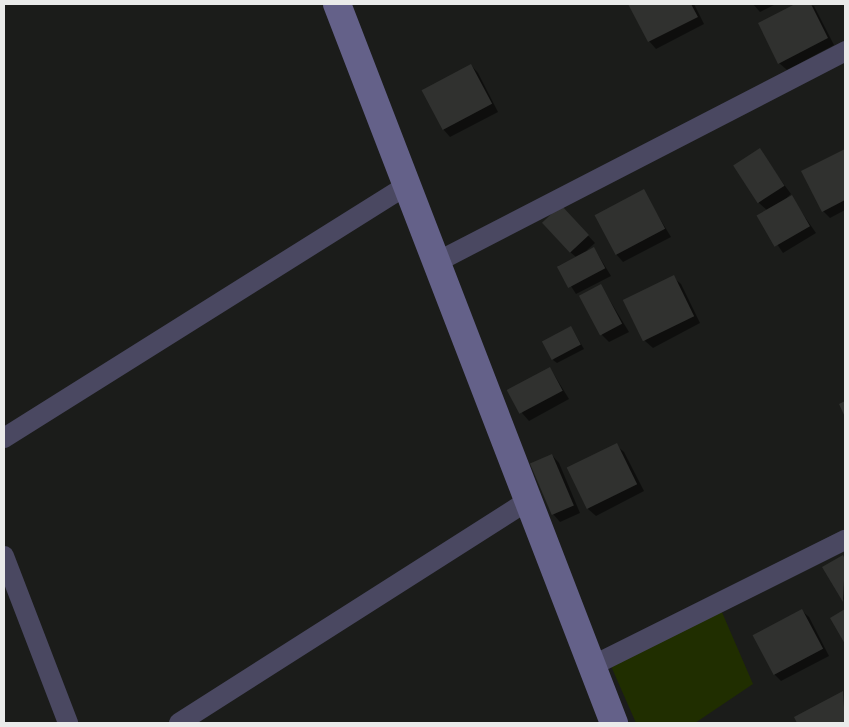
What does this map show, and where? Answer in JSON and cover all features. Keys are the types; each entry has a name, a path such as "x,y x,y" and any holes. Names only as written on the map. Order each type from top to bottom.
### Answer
{"street":[{"path":"337,4 435,264 614,723"},
{"path":"435,264 845,51"},
{"path":"4,438 406,186"},
{"path":"179,723 528,501"},
{"path":"592,666 845,540"},
{"path":"4,556 68,723"}],"green space":[{"path":"721,610 753,684 695,723 636,723 611,666"}],"building":[{"path":"628,4 691,4 698,17 648,42"},
{"path":"795,4 811,4 828,38 778,64 758,23"},
{"path":"471,64 492,104 443,130 422,90"},
{"path":"760,148 785,186 758,203 733,165"},
{"path":"845,149 845,200 822,212 801,171"},
{"path":"644,189 665,229 616,255 595,215"},
{"path":"792,195 810,226 774,247 756,216"},
{"path":"561,205 589,235 570,253 542,223"},
{"path":"594,247 605,268 568,288 557,267"},
{"path":"674,275 694,316 643,341 623,300"},
{"path":"601,284 622,324 600,335 579,296"},
{"path":"571,326 581,345 552,360 542,341"},
{"path":"550,367 563,391 519,414 507,390"},
{"path":"845,401 845,417 839,404"},
{"path":"617,443 637,484 587,509 567,468"},
{"path":"552,454 574,506 552,515 530,463"},
{"path":"843,555 845,559 843,602 822,567"},
{"path":"802,609 823,649 774,675 753,635"},
{"path":"845,609 845,644 830,618"},
{"path":"843,691 845,723 797,723 794,717"}]}
